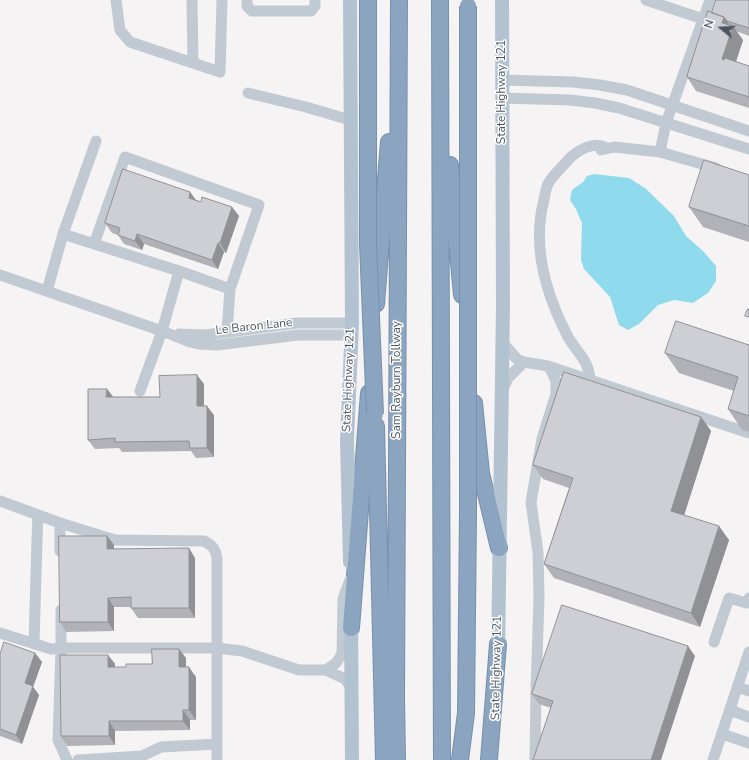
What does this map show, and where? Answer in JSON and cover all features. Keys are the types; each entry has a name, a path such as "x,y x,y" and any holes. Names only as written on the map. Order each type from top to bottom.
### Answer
{"highway":[{"path":"368,0 368,244 377,489 384,760"},
{"name":"Sam Rayburn Tollway","path":"397,760 396,681 399,0"},
{"path":"440,0 442,760"},
{"path":"460,760 466,713 468,514 468,0"},
{"path":"351,628 399,17"},
{"path":"440,59 481,473 499,548"},
{"path":"488,760 498,644"}],"main road":[{"name":"State Highway 121","path":"350,0 351,329 347,441 352,760"},
{"name":"State Highway 121","path":"497,760 502,342 502,0"}],"street":[{"path":"116,0 120,30 130,42 220,72 222,0"},
{"path":"192,0 193,63"},
{"path":"247,0 247,6 252,11 311,11 315,6 315,0"},
{"path":"646,0 703,19"},
{"path":"660,152 666,123 710,0"},
{"path":"502,80 600,84 627,90 749,131"},
{"path":"248,93 306,107 350,120"},
{"path":"502,98 570,100 595,103 619,108 749,149"},
{"path":"46,291 63,234 96,141"},
{"path":"590,380 589,370 581,354 568,336 548,290 540,250 541,211 548,183 576,152 590,153 614,147 660,152 723,170"},
{"path":"94,244 124,157 259,205 230,289 227,332"},
{"path":"63,234 230,289"},
{"path":"140,391 162,331 179,271"},
{"name":"Le Baron Lane","path":"0,275 190,342 208,345 351,329"},
{"name":"Le Baron Lane","path":"162,331 173,334 194,335 297,324 351,329"},
{"path":"502,342 516,359 524,362 548,366 749,434"},
{"path":"501,394 508,378 524,362"},
{"path":"535,760 540,596 538,553 531,502 542,438 556,394 556,381 548,366"},
{"path":"548,417 556,406 568,373"},
{"path":"542,438 555,443"},
{"path":"0,501 60,523 114,540 204,541 212,546 216,553 217,559 217,760"},
{"path":"34,644 38,515"},
{"path":"60,523 60,562"},
{"path":"326,670 336,663 342,654 342,599 350,580"},
{"path":"714,642 729,598 747,604 749,598"},
{"path":"61,601 58,740 67,760"},
{"path":"0,633 51,649 217,648 242,651 299,670 326,670 345,679 352,686"},
{"path":"713,760 747,664 749,652"},
{"path":"738,687 749,690"},
{"path":"730,710 749,717"},
{"path":"722,734 749,743"},
{"path":"78,760 142,756 161,746 217,744"}],"water":[{"path":"594,174 629,178 645,188 674,216 686,236 704,252 716,266 716,281 708,293 693,303 674,300 658,305 639,324 628,330 619,325 610,297 584,269 581,260 582,223 570,200 572,190 583,182 587,176"}],"building":[{"path":"716,0 749,0 749,28 727,21 724,17 712,13"},
{"path":"708,11 724,17 722,23 733,26 722,59 724,60 725,58 749,66 749,97 687,77"},
{"path":"704,160 749,175 749,226 689,207"},
{"path":"123,169 190,192 189,198 201,202 202,197 232,207 220,243 218,243 212,260 137,234 135,241 118,235 120,228 105,223"},
{"path":"748,309 749,310 749,317 745,316"},
{"path":"676,321 749,345 749,416 728,409 738,377 665,353"},
{"path":"564,372 701,417 671,511 719,526 691,613 544,564 573,478 533,465"},
{"path":"197,375 197,406 207,406 207,448 190,448 189,441 115,442 115,438 88,440 88,389 107,389 106,397 160,397 159,376"},
{"path":"59,536 107,536 107,549 189,548 189,608 131,608 131,597 108,598 108,622 60,622"},
{"path":"562,605 688,646 651,760 533,760 553,701 532,694"},
{"path":"4,642 35,653 25,683 33,686 16,735 0,729 0,655"},
{"path":"152,649 179,649 179,667 189,667 189,710 183,710 183,721 109,721 109,736 61,736 60,655 108,655 108,667 126,667 126,664 152,664"}]}
